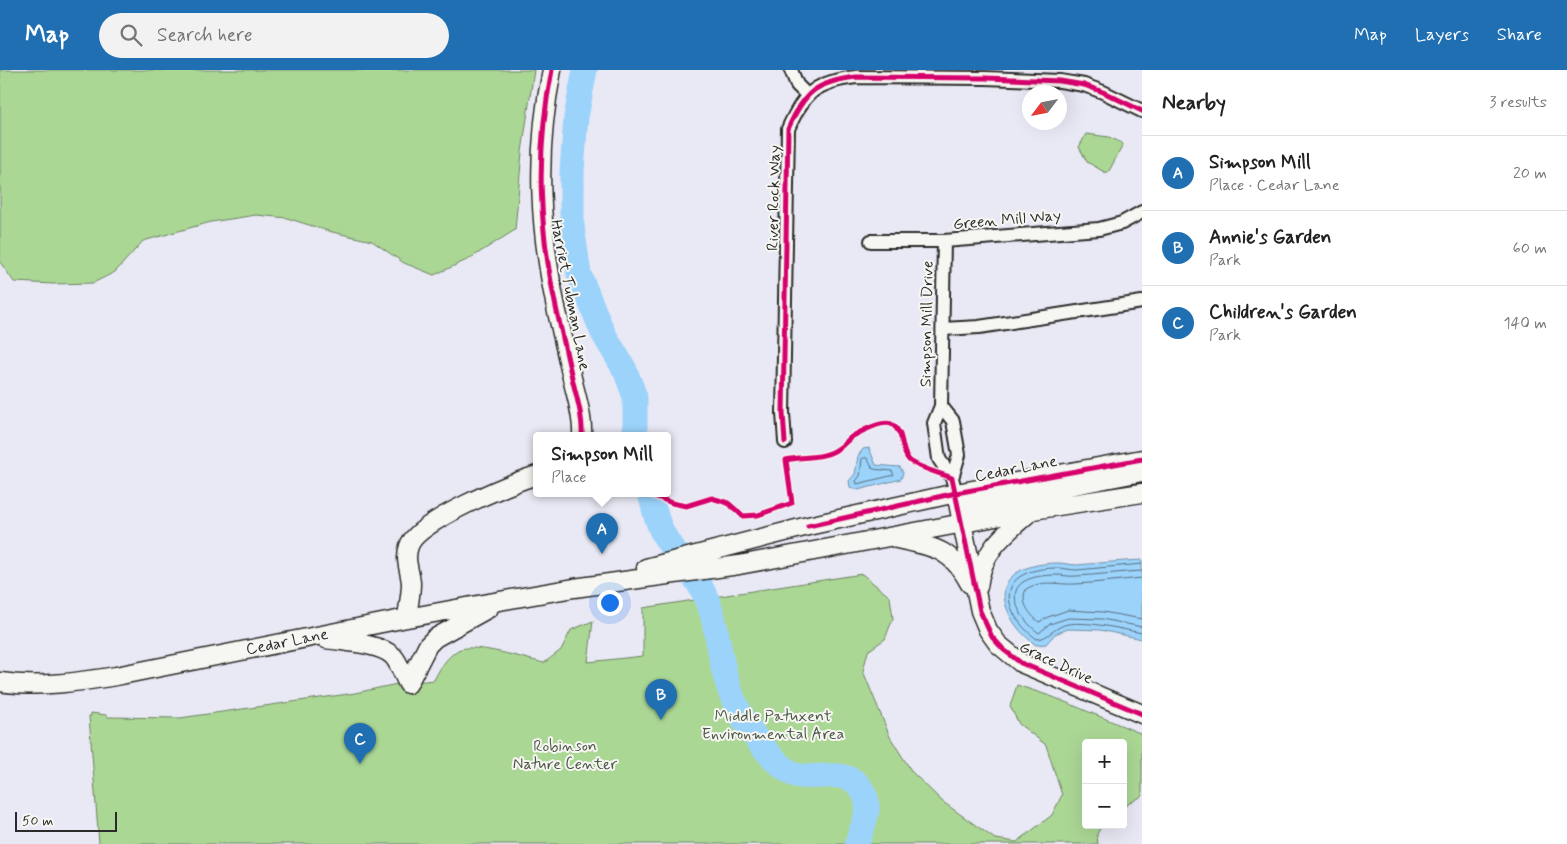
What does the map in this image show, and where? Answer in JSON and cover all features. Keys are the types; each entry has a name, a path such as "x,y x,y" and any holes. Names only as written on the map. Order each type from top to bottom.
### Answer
{"main road":[{"name":"Harriet Tubman Lane","path":"552,70 545,106 541,146 542,223 557,310 581,415 582,432"},
{"name":"Cedar Lane","path":"574,588 808,526 957,500 1142,459"},
{"path":"957,500 1142,472"},
{"path":"407,618 411,583 406,555 416,535 486,494 533,476"},
{"name":"Cedar Lane","path":"0,682 41,684 98,679 505,600 574,588 739,565 887,537 957,500 1033,510 1142,493"},
{"name":"Grace Drive","path":"957,500 980,611 988,630 998,644 1021,663 1142,714"},
{"path":"977,598 981,573 990,551 1004,534 1033,510"},
{"path":"887,537 928,545 946,553 956,562 965,575 977,598"},
{"path":"316,637 378,647 387,651 397,663 408,684 428,645 434,638 505,600"}],"street":[{"path":"791,70 797,85 807,95"},
{"name":"River Rock Way","path":"785,442 783,413 788,129 795,112 807,95 819,87 836,80 856,77 985,74 1084,85 1142,111"},
{"name":"Green Mill Way","path":"871,241 944,242 1100,229 1122,223 1142,212"},
{"name":"Simpson Mill Drive","path":"944,242 941,406 934,423 939,460 957,500"},
{"path":"943,329 979,327 1142,302"},
{"name":"Simpson Mill Drive","path":"941,406 953,421 959,455 957,500"}],"green space":[{"path":"0,70 534,70 522,152 515,230 469,259 434,275 404,263 372,241 328,231 287,218 256,215 211,222 143,241 115,272 93,283 53,284 14,282 0,262"},
{"path":"1086,134 1109,137 1122,143 1123,145 1109,171 1106,173 1087,162 1079,147"},
{"path":"862,574 890,597 893,618 885,639 868,651 863,671 890,737 912,772 943,802 995,839 1017,842 1052,815 1062,795 1046,745 1019,724 1010,706 1017,685 1053,697 1142,734 1142,796 1127,805 1127,739 1082,739 1082,829 1100,829 1097,834 1098,844 99,844 89,716 91,716 91,713 108,717 180,718 355,693 397,684 434,680 450,656 458,650 465,648 487,650 544,663 561,650 571,630 593,621 588,662 643,656 643,608"}],"water":[{"path":"869,448 876,465 900,467 903,473 901,479 858,490 850,487 849,481 855,474 858,456 863,449"},
{"path":"1142,560 1142,639 1100,630 1068,629 1055,634 1046,644 1036,645 1016,626 1009,615 1004,591 1007,583 1012,576 1029,567 1049,563 1077,565"}],"waterway":[{"path":"585,70 576,117 572,172 572,226 579,274 603,333 625,370 635,397 635,432"},
{"path":"651,497 657,518 665,536 705,595 713,616 727,682 741,715 769,753 777,762 793,774 803,776 841,776 849,778 856,783 865,795 867,806 857,844"}],"cycle path":[{"path":"552,70 543,132 541,162 543,221 551,281 580,410 582,432"},
{"path":"785,442 783,413 788,129 800,106 813,91 831,82 856,77 985,78 1060,81 1084,85 1142,111"},
{"path":"657,497 686,506 712,498 728,503 743,516 758,515 792,503 786,460 827,454 841,447 853,436 868,429 885,423 893,425 899,433 904,452 912,463 952,478 980,611 992,637 1004,650 1021,663 1142,714"},
{"path":"808,526 956,493 1142,459"}],"place":[{"name":"Simpson Mill","path":"602,554"},
{"name":"Annie's Garden","path":"661,720"},
{"name":"Children's Garden","path":"360,764"}],"park label":[{"name":"Middle Patuxent Environmental Area","path":"773,725"},
{"name":"Robinson Nature Center","path":"565,755"}]}
